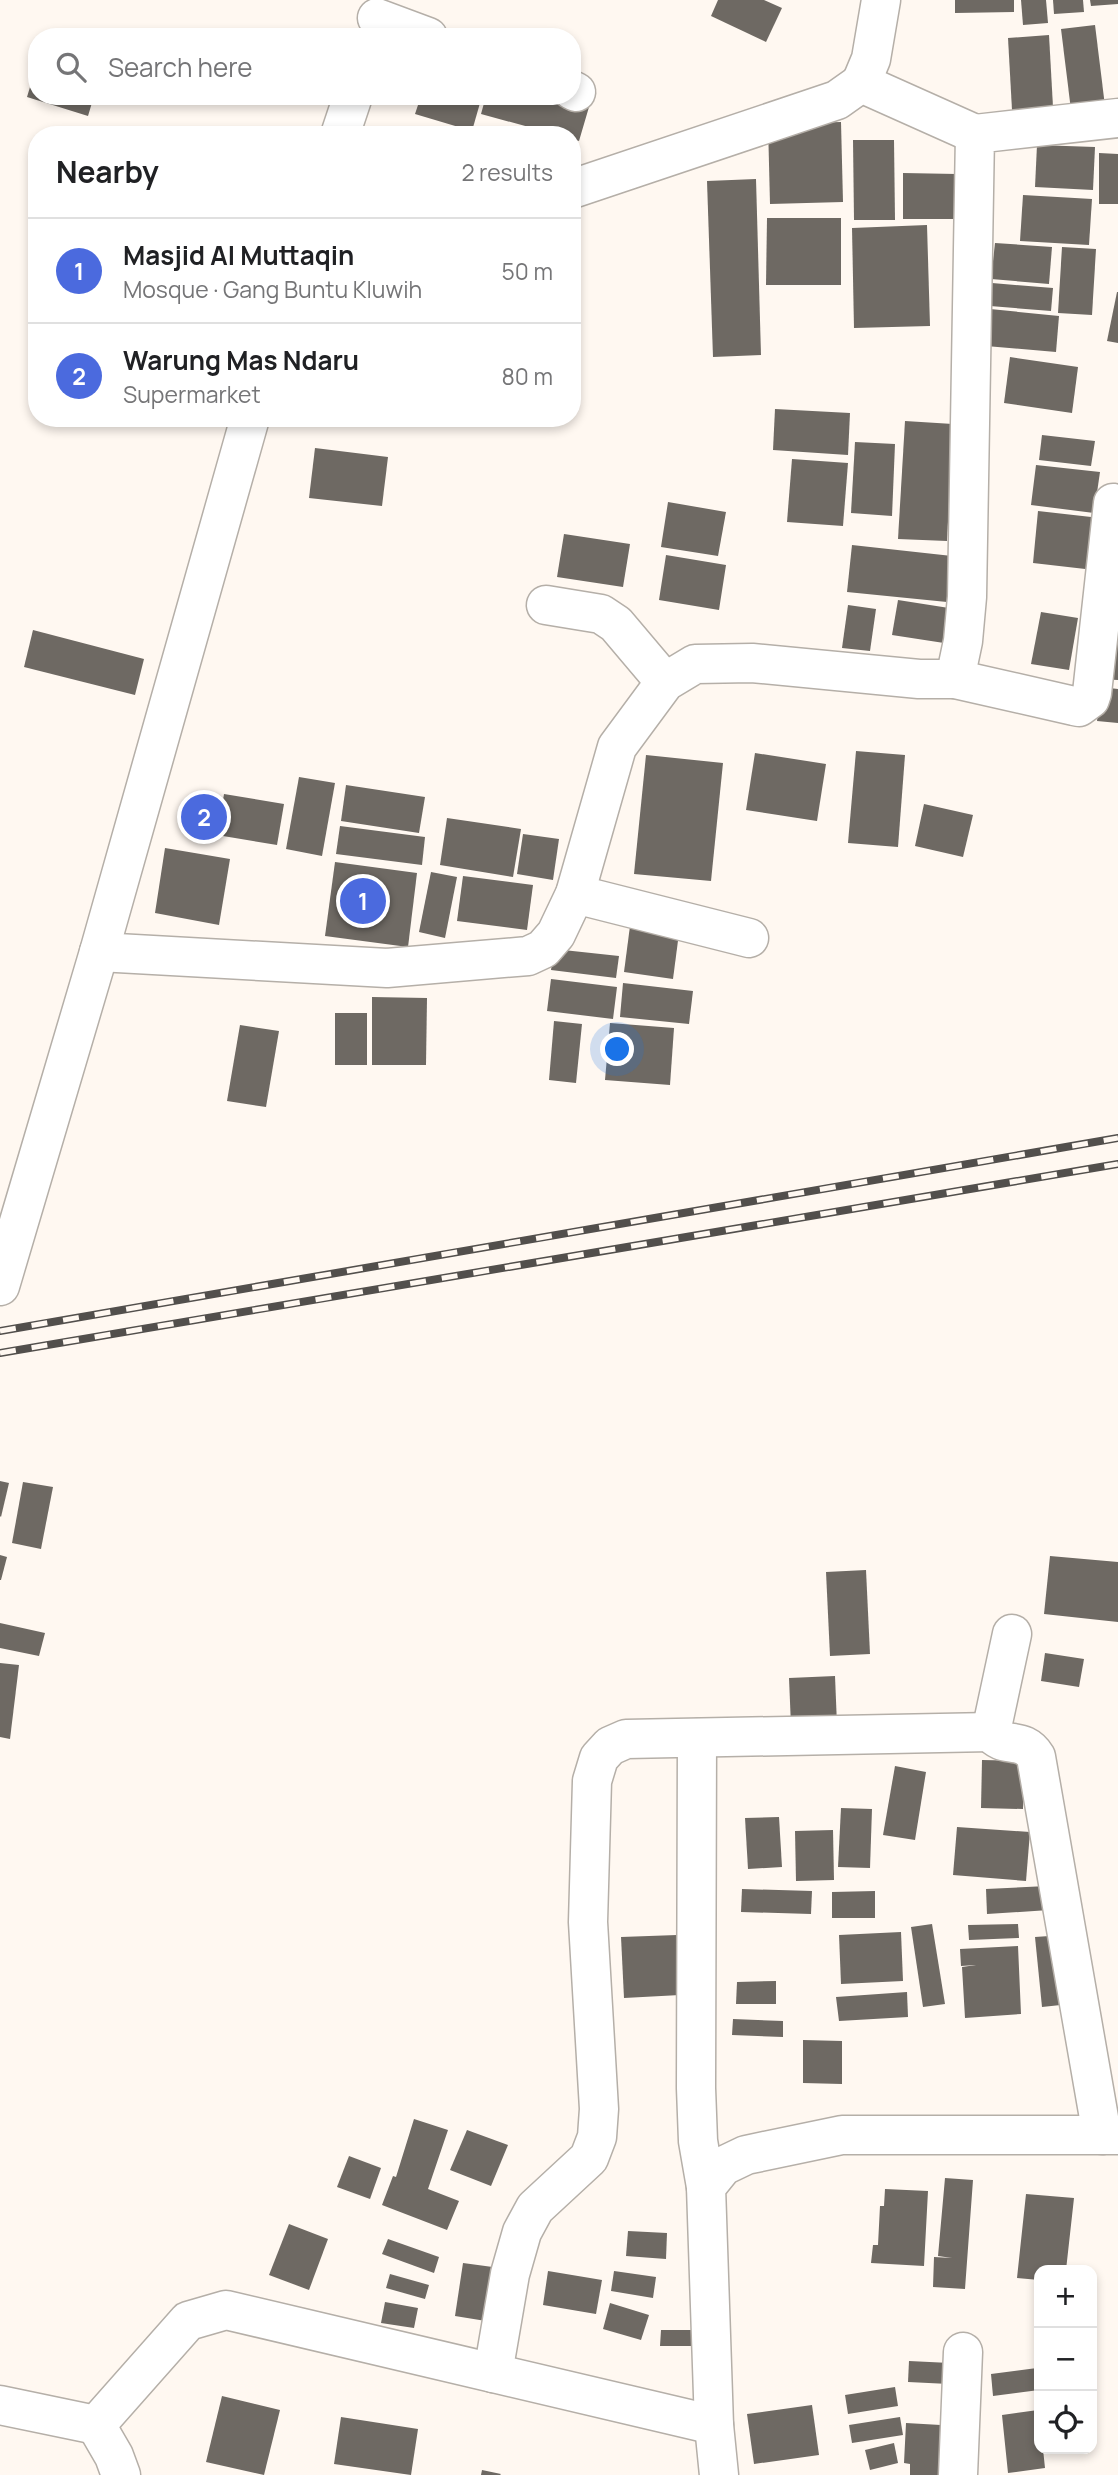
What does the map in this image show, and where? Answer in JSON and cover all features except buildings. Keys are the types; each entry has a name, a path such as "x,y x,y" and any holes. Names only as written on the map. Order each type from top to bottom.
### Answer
{"street":[{"path":"581,186 837,100 860,83 871,59 881,0"},
{"path":"378,18 404,28"},
{"path":"860,83 975,134 1118,118"},
{"path":"343,126 350,105"},
{"path":"955,679 963,641 967,597 975,134"},
{"path":"0,1286 99,952 247,427"},
{"path":"99,952 387,968 528,956 543,948 556,934 575,894 617,747 665,682 695,664 752,663 919,679 955,679 1079,707 1090,699 1113,503"},
{"path":"546,605 601,614 616,624 665,682"},
{"path":"575,894 750,938"},
{"path":"706,2187 723,2166 746,2155 842,2135 1110,2135 1036,1757 1030,1748 1022,1743 1002,1741 995,1738 991,1732 1012,1634"},
{"path":"493,2373 510,2274 522,2232 535,2208 589,2158 597,2137 599,2109 588,1922 592,1781 599,1758 610,1746 626,1740 991,1732"},
{"path":"697,1738 696,2088 698,2141 706,2187 714,2426 719,2475"},
{"path":"96,2425 188,2321 226,2310 714,2426"},
{"path":"958,2475 963,2352"},
{"path":"0,2405 96,2425 114,2456 121,2475"}],"railway":[{"path":"0,1331 1118,1138"},
{"path":"0,1353 1118,1164"}],"place":[{"name":"Warung Mas Ndaru","path":"204,817"},
{"name":"Masjid Al Muttaqin","path":"363,901"}]}
